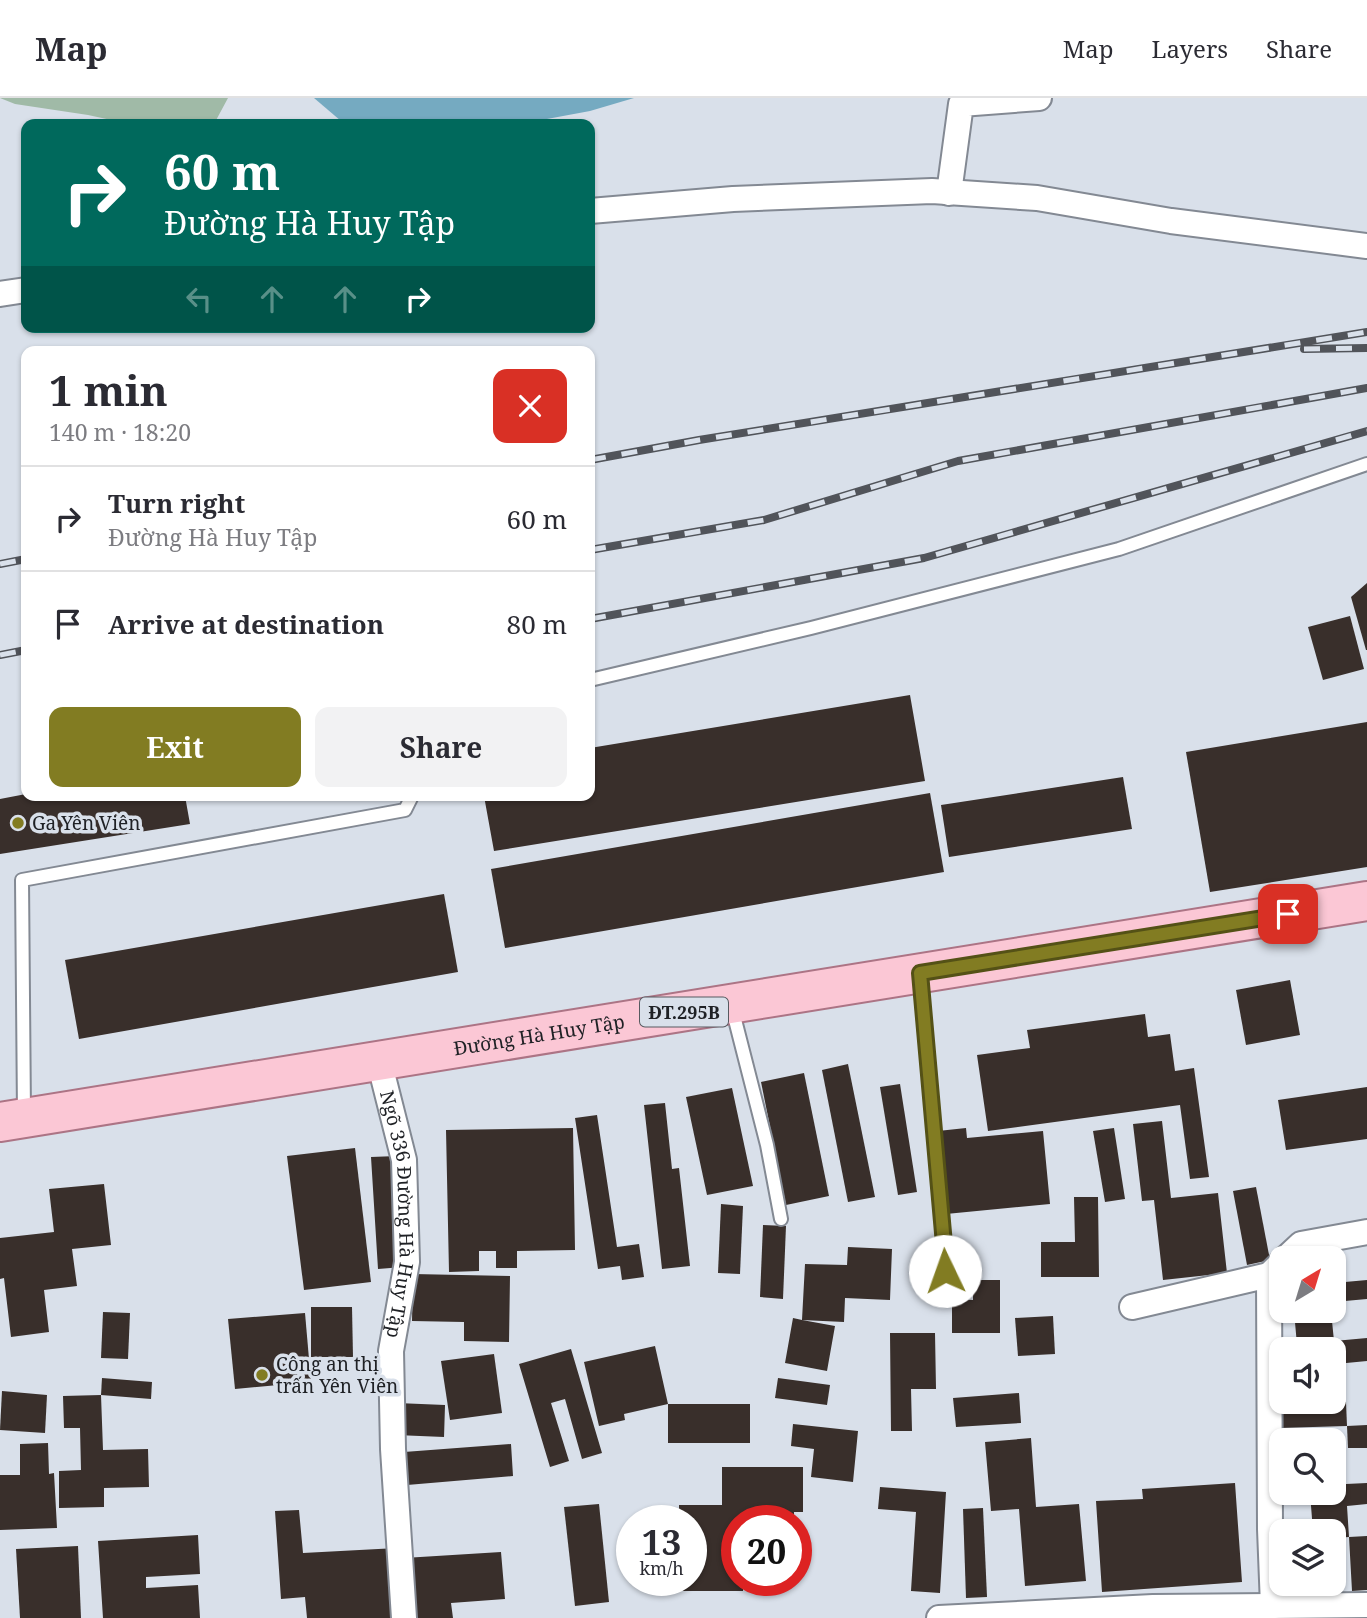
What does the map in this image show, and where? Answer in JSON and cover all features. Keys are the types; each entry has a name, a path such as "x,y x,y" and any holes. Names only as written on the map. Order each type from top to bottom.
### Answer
{"main road":[{"name":"Đường Hà Huy Tập","path":"12,1120 1367,901"}],"street":[{"path":"949,193 961,104 1039,98"},
{"path":"595,211 733,199 932,191 1037,198 1171,221 1367,246"},
{"path":"0,294 21,291"},
{"name":"Ngõ 336 Đường Hà Huy Tập","path":"379,1061 404,1160 407,1262 391,1351 393,1448 404,1618"},
{"path":"1299,1246 1367,1232"},
{"path":"1132,1307 1269,1268"},
{"path":"1273,1606 1270,1529 1277,1323"},
{"path":"939,1618 1153,1607 1201,1613 1273,1606 1367,1605"}],"lane":[{"path":"595,679 810,628 1119,549 1367,464"},
{"path":"12,1120 22,880 405,810 410,801"},
{"path":"920,973 945,1271"},
{"path":"731,1004 767,1144 781,1219"}],"green space":[{"path":"0,98 228,98 217,119 107,119 15,104"}],"water":[{"path":"314,98 634,98 590,111 547,119 339,119"}],"building":[{"path":"1367,583 1367,650 1366,650 1351,597"},
{"path":"1350,616 1364,669 1323,680 1308,627"},
{"path":"910,695 925,781 494,851 485,801 595,801 595,747"},
{"path":"1367,722 1367,867 1210,892 1186,752"},
{"path":"1123,777 1132,829 949,857 941,805"},
{"path":"930,793 944,872 505,948 491,869"},
{"path":"21,795 21,801 186,801 190,824 0,854 0,799"},
{"path":"444,894 458,972 79,1039 65,960"},
{"path":"1290,980 1300,1035 1246,1045 1236,990"},
{"path":"1145,1014 1148,1037 1170,1034 1175,1071 1194,1068 1209,1177 1190,1179 1180,1105 988,1131 977,1055 1030,1048 1027,1030"},
{"path":"848,1064 875,1197 848,1202 822,1070"},
{"path":"804,1073 829,1196 786,1205 761,1082"},
{"path":"900,1084 917,1192 898,1195 880,1087"},
{"path":"1367,1087 1367,1139 1286,1150 1278,1100"},
{"path":"732,1088 753,1186 707,1195 686,1097"},
{"path":"665,1103 672,1169 679,1168 690,1266 662,1269 644,1105"},
{"path":"597,1115 617,1247 639,1244 644,1277 622,1280 620,1266 598,1269 575,1118"},
{"path":"1162,1121 1171,1198 1218,1193 1227,1273 1163,1280 1154,1200 1142,1201 1133,1124"},
{"path":"573,1128 575,1250 517,1251 517,1268 496,1268 496,1251 479,1251 479,1271 449,1272 446,1130"},
{"path":"966,1128 967,1138 1043,1131 1050,1204 946,1214 938,1131"},
{"path":"1114,1128 1125,1199 1105,1202 1093,1131"},
{"path":"355,1148 371,1282 304,1290 287,1156"},
{"path":"397,1156 403,1267 378,1269 371,1157"},
{"path":"104,1184 111,1245 72,1249 77,1286 44,1290 49,1332 11,1337 4,1278 0,1279 0,1238 54,1232 49,1189"},
{"path":"1256,1187 1269,1260 1247,1265 1233,1191"},
{"path":"1074,1197 1098,1197 1099,1277 1041,1277 1041,1242 1075,1242"},
{"path":"721,1204 743,1206 740,1274 718,1273"},
{"path":"763,1225 786,1226 783,1299 760,1297"},
{"path":"848,1247 892,1249 890,1300 845,1298 844,1322 802,1320 805,1264 847,1265"},
{"path":"413,1274 510,1276 509,1342 464,1341 464,1322 412,1321"},
{"path":"973,1280 1000,1280 1000,1333 952,1333 952,1299 973,1300"},
{"path":"1367,1280 1367,1299 1346,1301 1346,1282"},
{"path":"311,1307 352,1307 353,1357 311,1357"},
{"path":"103,1312 130,1313 128,1359 101,1358"},
{"path":"305,1313 311,1382 235,1389 228,1319"},
{"path":"1053,1316 1055,1354 1018,1356 1015,1318"},
{"path":"793,1318 835,1326 827,1371 785,1363"},
{"path":"1295,1323 1332,1323 1334,1337 1296,1337"},
{"path":"890,1333 935,1333 936,1389 911,1389 912,1431 891,1431"},
{"path":"1367,1338 1367,1361 1346,1363 1346,1340"},
{"path":"655,1346 668,1404 624,1414 625,1420 599,1426 584,1362"},
{"path":"571,1349 602,1453 582,1459 565,1399 551,1403 569,1461 550,1467 519,1364"},
{"path":"494,1354 502,1413 450,1420 441,1361"},
{"path":"102,1378 152,1382 151,1399 101,1395"},
{"path":"778,1378 830,1385 827,1405 775,1398"},
{"path":"2,1391 47,1395 45,1433 0,1430"},
{"path":"1019,1393 1021,1423 956,1427 953,1398"},
{"path":"101,1395 103,1450 148,1449 149,1487 104,1488 104,1507 59,1508 59,1471 81,1470 80,1428 64,1428 63,1396"},
{"path":"1346,1402 1347,1426 1279,1428 1278,1414 1346,1414"},
{"path":"397,1403 445,1405 444,1437 396,1435"},
{"path":"668,1404 750,1404 750,1443 668,1443"},
{"path":"793,1424 858,1431 853,1482 811,1477 814,1449 791,1446"},
{"path":"1367,1425 1367,1448 1348,1448 1347,1426"},
{"path":"1031,1438 1036,1507 1079,1504 1086,1581 1025,1586 1019,1509 991,1511 985,1442"},
{"path":"48,1443 49,1474 54,1473 57,1528 0,1530 0,1475 20,1475 20,1444"},
{"path":"511,1444 513,1476 407,1485 404,1452"},
{"path":"722,1467 803,1467 803,1505 722,1505"},
{"path":"1235,1483 1242,1582 1102,1592 1096,1501 1143,1499 1142,1489"},
{"path":"1367,1483 1367,1504 1347,1506 1349,1537 1346,1537 1346,1519 1312,1519 1311,1505 1346,1505 1346,1484"},
{"path":"880,1487 946,1492 940,1593 911,1591 916,1512 878,1509"},
{"path":"599,1504 609,1602 575,1606 564,1507"},
{"path":"707,1505 721,1505 721,1591 707,1591"},
{"path":"983,1508 987,1597 966,1598 963,1509"},
{"path":"299,1510 303,1553 397,1548 401,1618 307,1618 305,1597 281,1599 275,1511"},
{"path":"198,1535 200,1574 146,1577 146,1588 198,1585 200,1618 103,1618 98,1541"},
{"path":"1367,1536 1367,1590 1352,1591 1349,1537"},
{"path":"78,1546 81,1618 20,1618 16,1549"},
{"path":"501,1552 505,1599 451,1603 453,1618 409,1618 404,1558"}],"railway":[{"path":"595,459 1367,332"},
{"path":"1304,349 1367,348"},
{"path":"595,549 764,520 958,461 1367,388"},
{"path":"595,618 924,558 1367,431"},
{"path":"0,564 21,560"},
{"path":"0,655 21,651"}],"place":[{"name":"Ga Yên Viên","path":"18,823"},
{"name":"Công an thị trấn Yên Viên","path":"262,1375"}],"route":[{"path":"945,1271 920,973 1288,914"}]}
